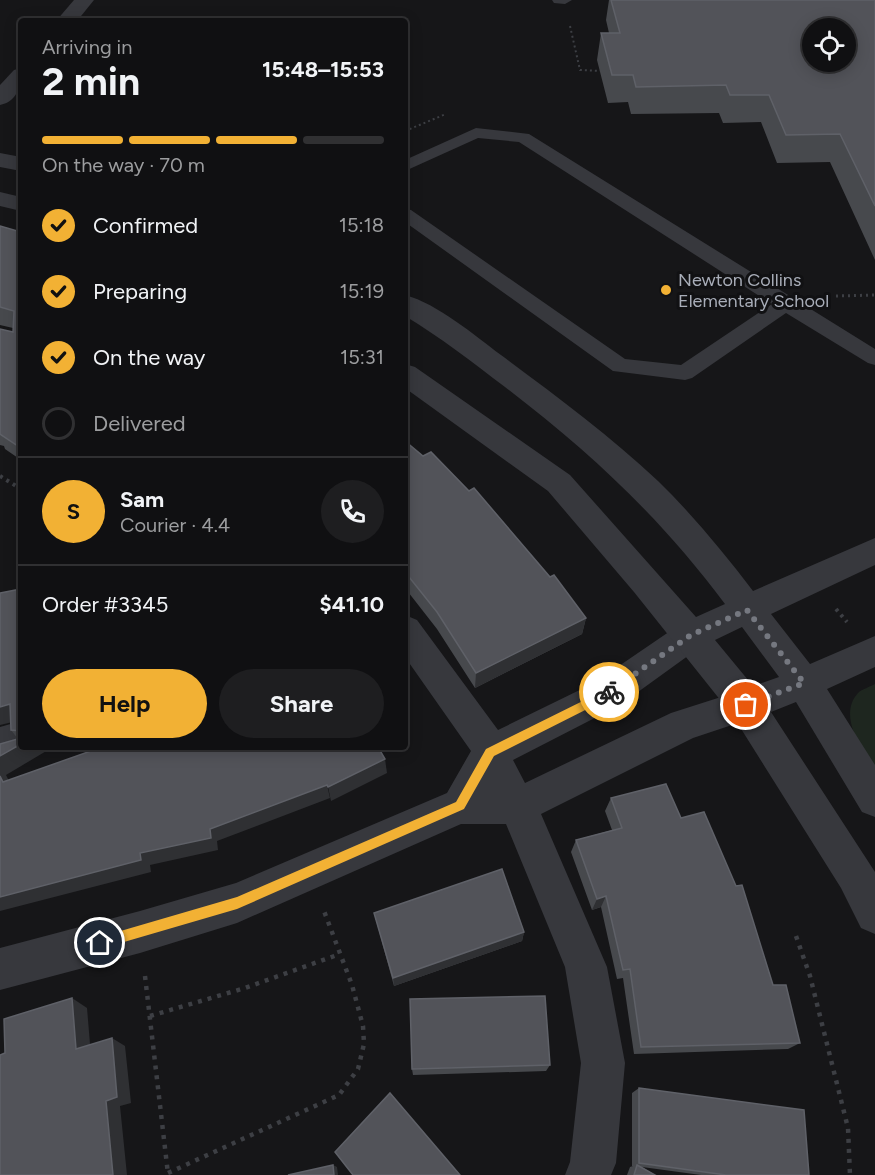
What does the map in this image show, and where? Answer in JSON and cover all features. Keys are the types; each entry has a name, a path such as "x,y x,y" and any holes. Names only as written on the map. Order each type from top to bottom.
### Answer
{"street":[{"path":"69,18 84,0"},
{"path":"0,99 18,78"},
{"path":"0,160 18,163"},
{"path":"0,200 18,203"},
{"path":"408,306 450,331 568,420 646,489 705,553 804,683 875,799"},
{"path":"408,376 559,483 691,635 746,705 855,874 875,914"},
{"path":"460,806 490,753 607,694 691,635 875,551"},
{"path":"408,634 481,733 518,806 586,967 603,1063 593,1163 588,1175"},
{"path":"0,969 140,932 237,903 460,806 518,806 684,725 804,683 875,651"},
{"path":"0,744 18,739"}],"lane":[{"path":"559,0 565,0"},
{"path":"408,165 476,133 523,137 875,358"},
{"path":"408,216 620,366 685,373 786,304"}],"path":[{"path":"570,25 580,70 600,72"},
{"path":"0,476 18,487"},
{"path":"832,604 847,622"},
{"path":"140,932 168,1174 339,1095 362,1059 364,1034 360,1011 308,871"},
{"path":"796,936 810,976 848,1128 850,1175"},
{"path":"150,1016 245,988 340,954"}],"shaded area":[{"path":"875,684 875,771 854,733 850,712 852,702 858,693"}],"building":[{"path":"611,0 875,0 875,206 840,134 786,135 769,95 730,95 726,85 636,87 633,75 612,75 601,33 620,33"},
{"path":"0,226 18,231 18,446 0,434 0,329 13,332 14,311 0,307"},
{"path":"408,444 423,456 431,452 469,491 474,488 550,577 554,575 586,618 476,673 437,612 408,576"},
{"path":"18,590 18,731 11,730 10,704 0,707 0,593"},
{"path":"18,739 18,746 0,756 0,744"},
{"path":"94,750 380,750 385,759 328,787 327,785 210,829 211,838 140,853 141,860 0,897 0,776 3,782"},
{"path":"666,784 681,818 704,812 736,886 742,885 773,985 786,985 800,1043 641,1047 630,969 623,970 606,896 597,899 576,840 622,828 611,798"},
{"path":"502,869 524,932 393,978 374,913"},
{"path":"545,996 550,1065 412,1069 410,999"},
{"path":"72,998 76,1049 112,1038 117,1097 106,1101 113,1175 0,1175 0,1055 5,1053 4,1019"},
{"path":"639,1088 804,1110 809,1175 726,1175 639,1163"},
{"path":"390,1093 460,1175 353,1175 335,1152"},
{"path":"333,1165 334,1175 288,1175"},
{"path":"637,1165 655,1175 634,1175"}],"way so far":[{"path":"609,692 691,635 747,610 804,683 746,705"}],"place":[{"name":"Newton Collins Elementary School","path":"666,290"}],"route":[{"path":"100,943 237,903 460,806 490,753 609,692"}]}
